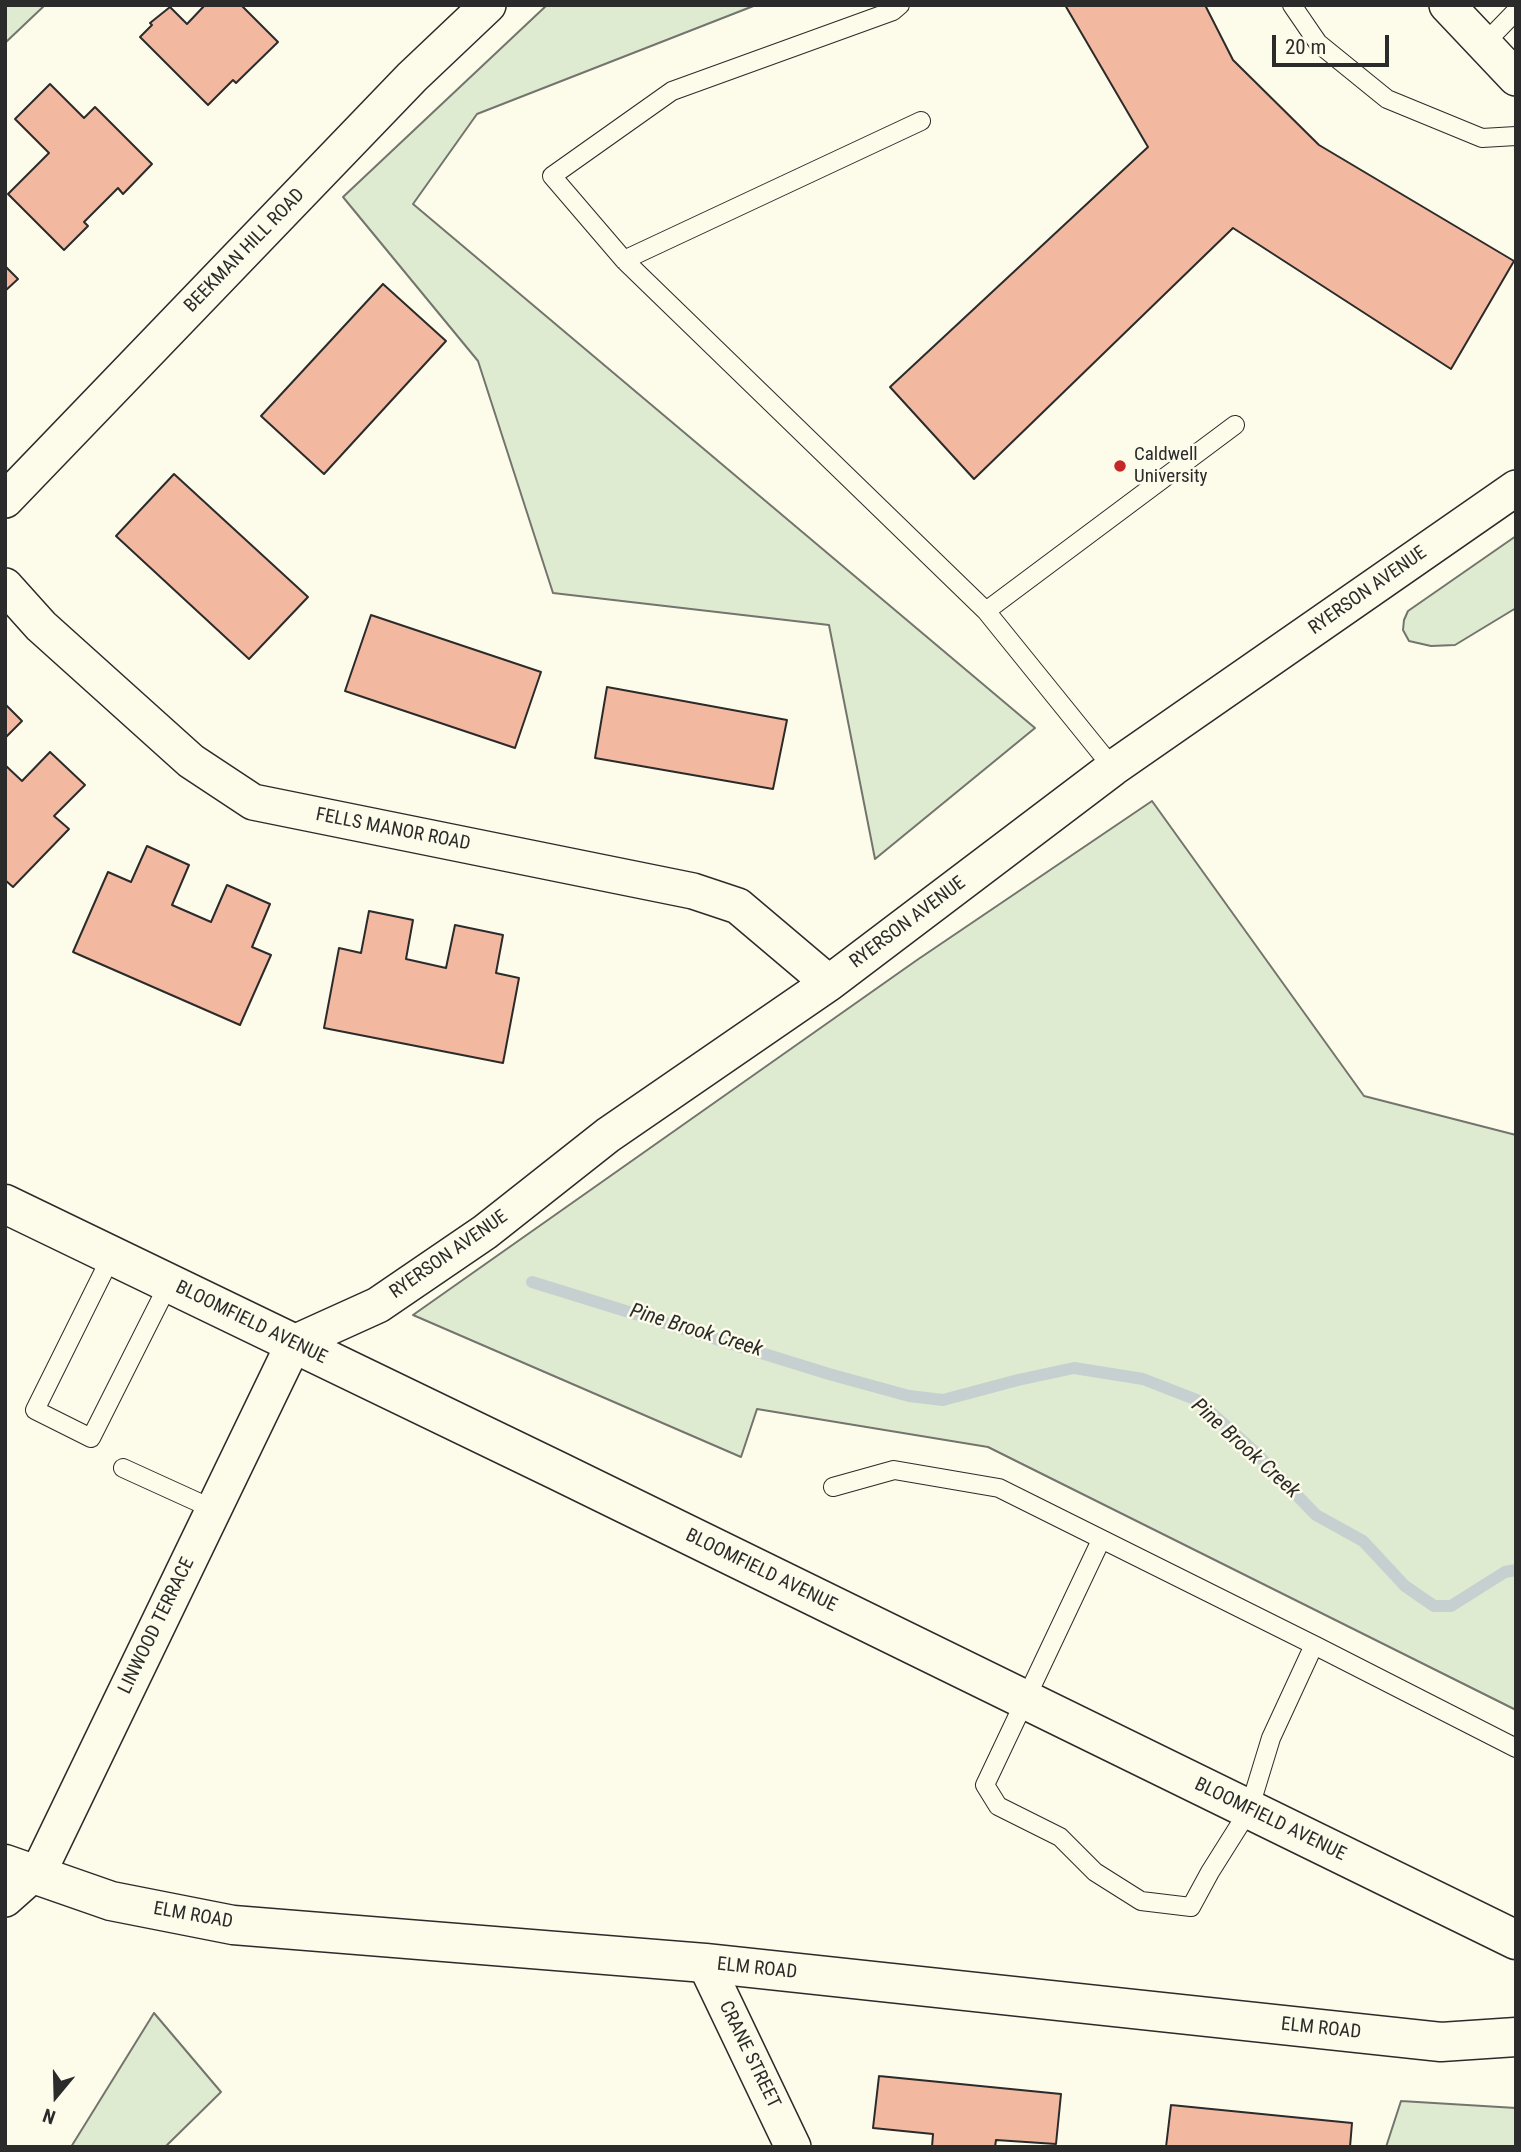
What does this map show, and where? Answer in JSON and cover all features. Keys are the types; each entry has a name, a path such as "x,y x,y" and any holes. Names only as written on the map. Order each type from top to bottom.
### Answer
{"main road":[{"name":"BLOOMFIELD AVENUE","path":"5,1204 1516,1940"},
{"name":"ELM ROAD","path":"14,1879 233,1925 705,1963 1441,2042 1516,2037"}],"street":[{"name":"BEEKMAN HILL ROAD","path":"5,500 412,77 488,5"},
{"path":"1447,5 1516,78"},
{"name":"RYERSON AVENUE","path":"293,1343 378,1305 485,1232 608,1135 829,983 1113,768 1516,488"},
{"name":"FELLS MANOR ROAD","path":"5,586 41,626 191,761 253,802 693,891 738,906 829,983"},
{"name":"LINWOOD TERRACE","path":"14,1879 41,1867 293,1343"},
{"name":"CRANE STREET","path":"705,1963 793,2147"}],"lane":[{"path":"1292,5 1318,43 1387,99 1482,138 1516,136"},
{"path":"896,8 672,91 552,176 624,260 986,611 1113,768"},
{"path":"1484,44 1516,10"},
{"path":"624,260 921,121"},
{"path":"986,611 1236,425"},
{"path":"112,1255 36,1410 91,1438 169,1283"},
{"path":"123,1468 213,1509"},
{"path":"833,1487 894,1470 999,1488 1516,1748"},
{"path":"1101,1540 985,1785 998,1806 1060,1837 1095,1872 1141,1901 1191,1907 1249,1810 1271,1738 1314,1645"}],"green space":[{"path":"5,5 45,5 5,43"},
{"path":"547,5 756,5 477,114 413,204 1035,728 875,859 829,625 553,593 478,361 343,197"},
{"path":"1516,536 1516,608 1455,645 1431,646 1409,641 1403,630 1408,611"},
{"path":"1152,801 1364,1096 1516,1135 1516,1710 988,1447 757,1409 741,1457 413,1315 917,960"},
{"path":"154,2013 221,2092 165,2147 71,2147"},
{"path":"1401,2101 1516,2108 1516,2147 1386,2147"}],"building":[{"path":"205,5 241,5 278,42 236,83 233,80 208,105 140,37 152,25 150,23 170,7 187,24"},
{"path":"1065,5 1205,5 1233,60 1319,145 1514,261 1451,369 1233,228 974,479 890,387 1148,147"},
{"path":"50,84 84,118 95,107 152,164 123,194 118,188 84,222 88,226 64,250 8,194 49,153 15,119"},
{"path":"5,266 18,279 5,291"},
{"path":"383,284 446,341 324,474 261,416"},
{"path":"174,474 308,597 249,659 116,536"},
{"path":"371,615 541,672 515,748 345,691"},
{"path":"607,687 787,720 773,789 595,758"},
{"path":"5,704 22,721 5,738"},
{"path":"50,752 85,785 54,816 69,829 13,887 5,880 5,765 22,781"},
{"path":"147,846 189,865 172,905 211,922 227,885 270,904 252,947 271,955 240,1025 73,952 108,872 131,882"},
{"path":"369,911 413,920 406,959 446,968 455,925 503,935 496,973 519,978 503,1063 324,1028 339,948 361,953"},
{"path":"879,2076 1061,2094 1056,2144 996,2140 995,2147 932,2147 933,2134 873,2128"},
{"path":"1171,2105 1352,2123 1350,2147 1166,2147"}],"waterway":[{"name":"Pine Brook Creek","path":"532,1282 909,1396 943,1400 1074,1368 1143,1379 1197,1400 1255,1452 1316,1515 1363,1541 1405,1586 1434,1606 1451,1606 1505,1572 1516,1570"}],"place":[{"name":"Caldwell University","path":"1120,466"}]}
